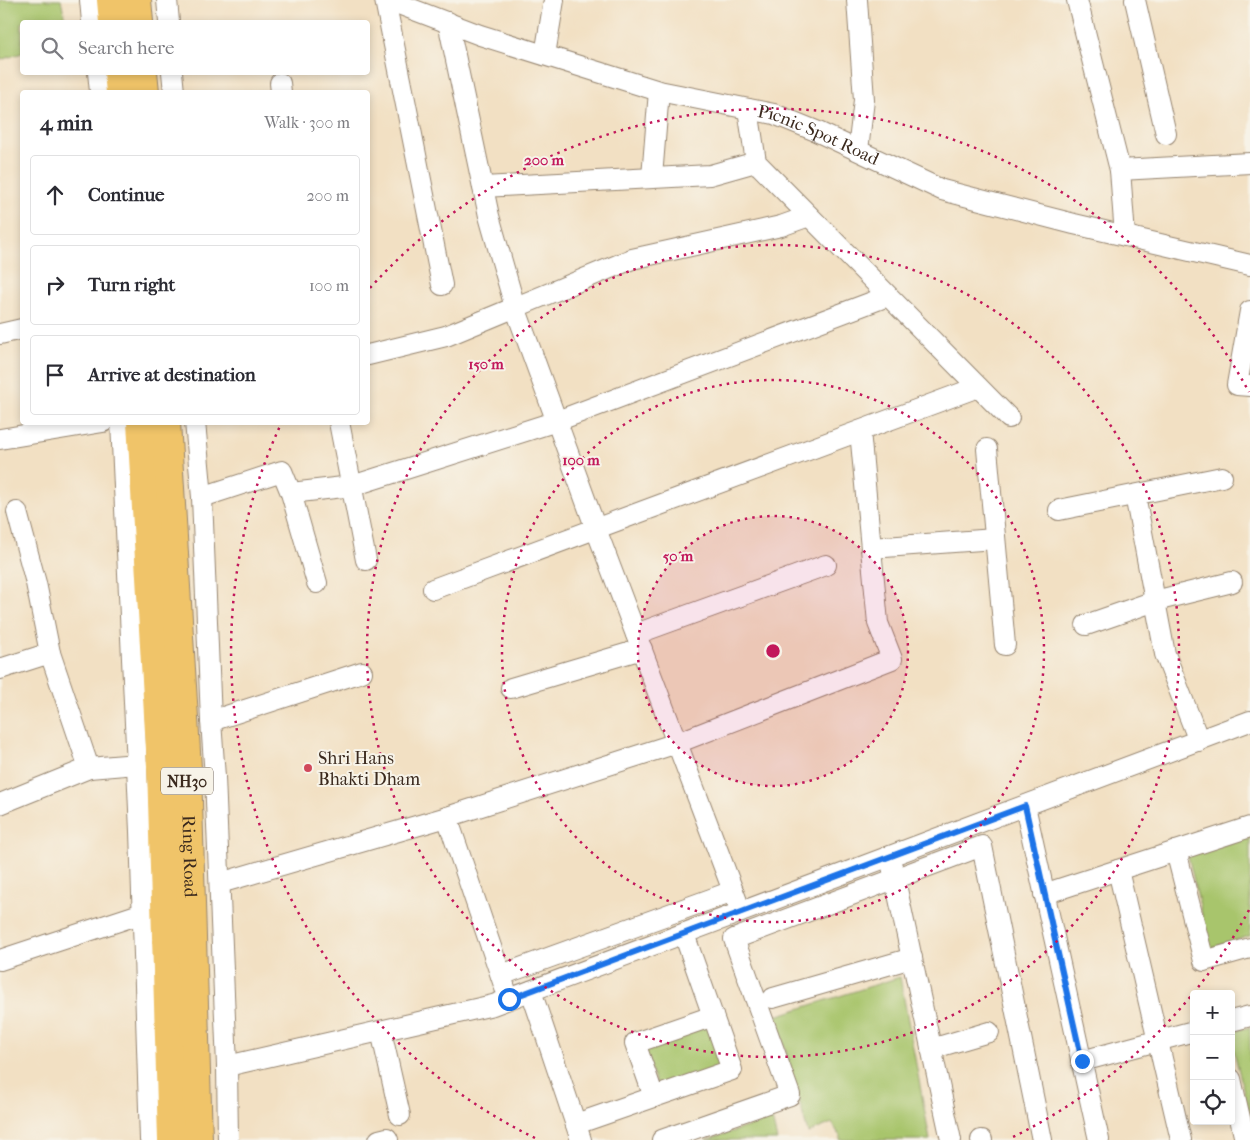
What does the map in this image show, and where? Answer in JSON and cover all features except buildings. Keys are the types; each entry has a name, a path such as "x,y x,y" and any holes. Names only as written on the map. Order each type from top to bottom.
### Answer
{"highway":[{"path":"111,0 113,20"},
{"path":"137,0 139,20"},
{"path":"118,75 120,90"},
{"path":"143,75 145,90"},
{"name":"Ring Road","path":"141,425 161,766 172,1140"},
{"name":"Ring Road","path":"166,425 187,768 198,1140"}],"street":[{"path":"90,0 92,20"},
{"path":"167,0 169,20"},
{"path":"386,0 442,285"},
{"name":"Picnic Spot Road","path":"386,0 425,7 448,22 480,35 659,91 774,114 816,131 942,190 1250,265"},
{"path":"545,55 554,0"},
{"path":"857,0 864,100 858,150"},
{"path":"1077,0 1120,170 1125,236"},
{"path":"1134,0 1166,134"},
{"path":"448,22 489,216 515,307 596,529 741,912"},
{"path":"98,75 100,90"},
{"path":"172,75 174,90"},
{"path":"652,177 659,91"},
{"path":"748,109 756,162 1009,418"},
{"path":"483,187 710,175 756,162"},
{"path":"1120,170 1250,163"},
{"path":"370,355 446,336 632,258 781,226 809,216"},
{"path":"291,493 352,486 557,421 888,296"},
{"path":"1250,311 1237,385 1250,386"},
{"path":"0,334 20,329"},
{"path":"432,589 978,387"},
{"path":"0,440 86,425"},
{"path":"121,425 137,764 150,1140"},
{"path":"195,425 202,497 220,883 228,1140"},
{"path":"341,425 366,560"},
{"path":"220,883 447,817 677,743 892,659 878,623 860,430"},
{"path":"987,449 1005,645"},
{"path":"202,497 282,471 291,493 317,584"},
{"path":"1059,510 1222,477"},
{"path":"1135,494 1165,654 1198,741"},
{"path":"17,512 36,583 50,653 89,768"},
{"path":"871,548 995,539"},
{"path":"512,688 639,642 826,564"},
{"path":"1086,625 1155,601 1232,582"},
{"path":"0,669 50,653"},
{"path":"211,721 362,672"},
{"path":"227,1066 494,1005 1250,720"},
{"path":"0,804 89,768 137,764"},
{"path":"1025,806 1099,1140"},
{"path":"447,817 509,999"},
{"path":"1044,894 1250,827"},
{"path":"662,1140 790,1095 734,939 982,846 1042,1140"},
{"path":"1176,851 1204,961 1250,948"},
{"path":"890,856 951,1140"},
{"path":"1118,870 1181,1140"},
{"path":"501,975 733,890"},
{"path":"0,960 143,913"},
{"path":"531,991 579,1132 654,1097 732,1070 684,934"},
{"path":"773,998 912,958"},
{"path":"654,1097 635,1044 713,1016"},
{"path":"1235,1020 1250,1016"},
{"path":"381,1031 400,1115"},
{"path":"931,1049 989,1032"},
{"path":"1082,1061 1190,1032"},
{"path":"1231,1080 1245,1140"},
{"path":"379,1140 387,1138 388,1140"}],"green space":[{"path":"0,0 61,0 66,20 20,20 20,54 0,60"},
{"path":"1250,836 1250,936 1210,948 1188,856"},
{"path":"900,977 930,1140 840,1140 840,1136 832,1123 808,1133 776,1016"},
{"path":"710,1024 725,1068 659,1091 643,1048"},
{"path":"1250,1027 1250,1117 1235,1055 1235,1031"},
{"path":"772,1119 777,1140 706,1140"}],"place":[{"name":"Shri Hans Bhakti Dham","path":"308,768"}],"route":[{"path":"509,999 1025,806 1082,1061"}]}
